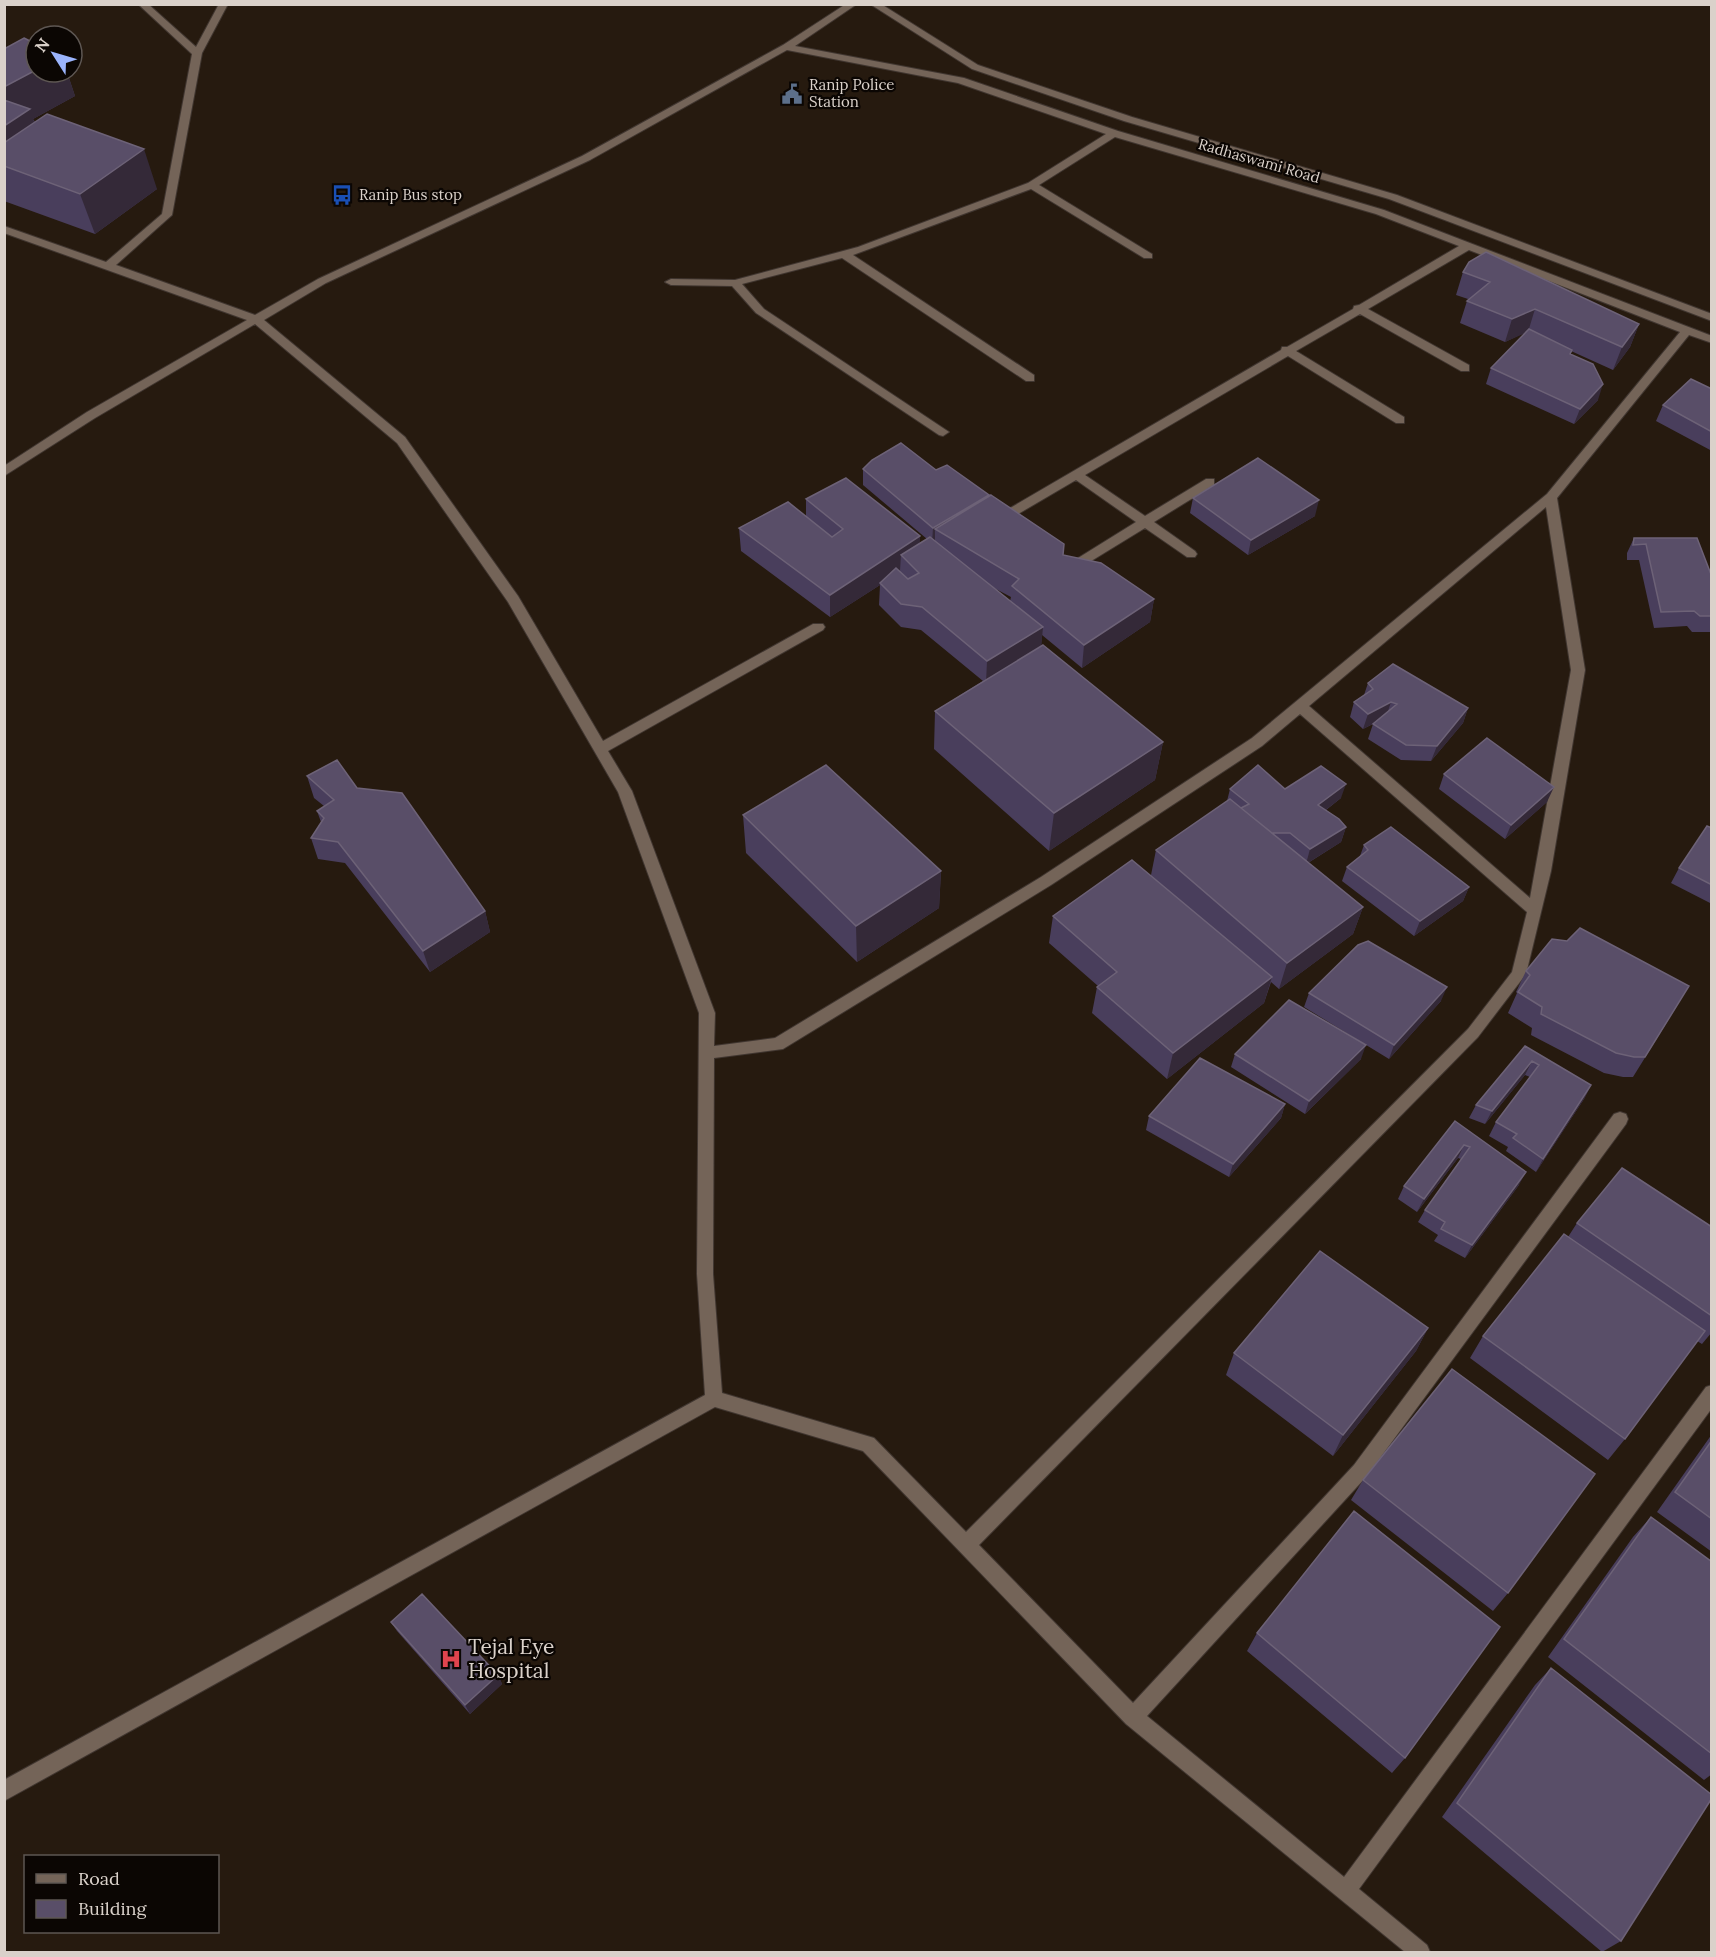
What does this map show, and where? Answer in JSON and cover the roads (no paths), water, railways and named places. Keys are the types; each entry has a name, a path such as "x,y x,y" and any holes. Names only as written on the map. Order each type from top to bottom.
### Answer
{"street":[{"path":"142,4 197,53"},
{"path":"108,266 167,215 197,53 224,4"},
{"path":"4,472 91,415 322,281 586,158 786,47 853,4"},
{"name":"Radhaswami Road","path":"874,4 975,67 1128,119 1393,197 1712,318"},
{"name":"Radhaswami Road","path":"786,47 960,80 1114,134 1380,212 1712,340"},
{"path":"671,282 735,283 844,254 1032,185 1114,134"},
{"path":"1032,185 1148,256"},
{"path":"4,229 256,319 402,440 513,599 625,791 707,1013 705,1274 714,1399"},
{"path":"997,520 1468,246"},
{"path":"844,254 1030,378"},
{"path":"735,283 760,311 943,432"},
{"path":"1358,308 1464,369"},
{"path":"706,1053 778,1044 1046,880 1257,742 1551,497 1687,330"},
{"path":"1286,350 1400,420"},
{"path":"1076,474 1191,554"},
{"path":"1066,571 1210,482"},
{"path":"966,1545 1473,1033 1519,974 1544,871 1578,670 1551,497"},
{"path":"600,749 818,627"},
{"path":"1300,706 1534,910"},
{"path":"1133,1717 1360,1471 1620,1119"},
{"path":"1346,1891 1712,1393"},
{"path":"4,1791 714,1399 868,1444 1133,1717 1420,1953"}],"place":[{"name":"Ranip Police Station","path":"792,94"},
{"name":"Ranip Bus stop","path":"342,195"},
{"name":"Tejal Eye Hospital","path":"451,1659"}]}
